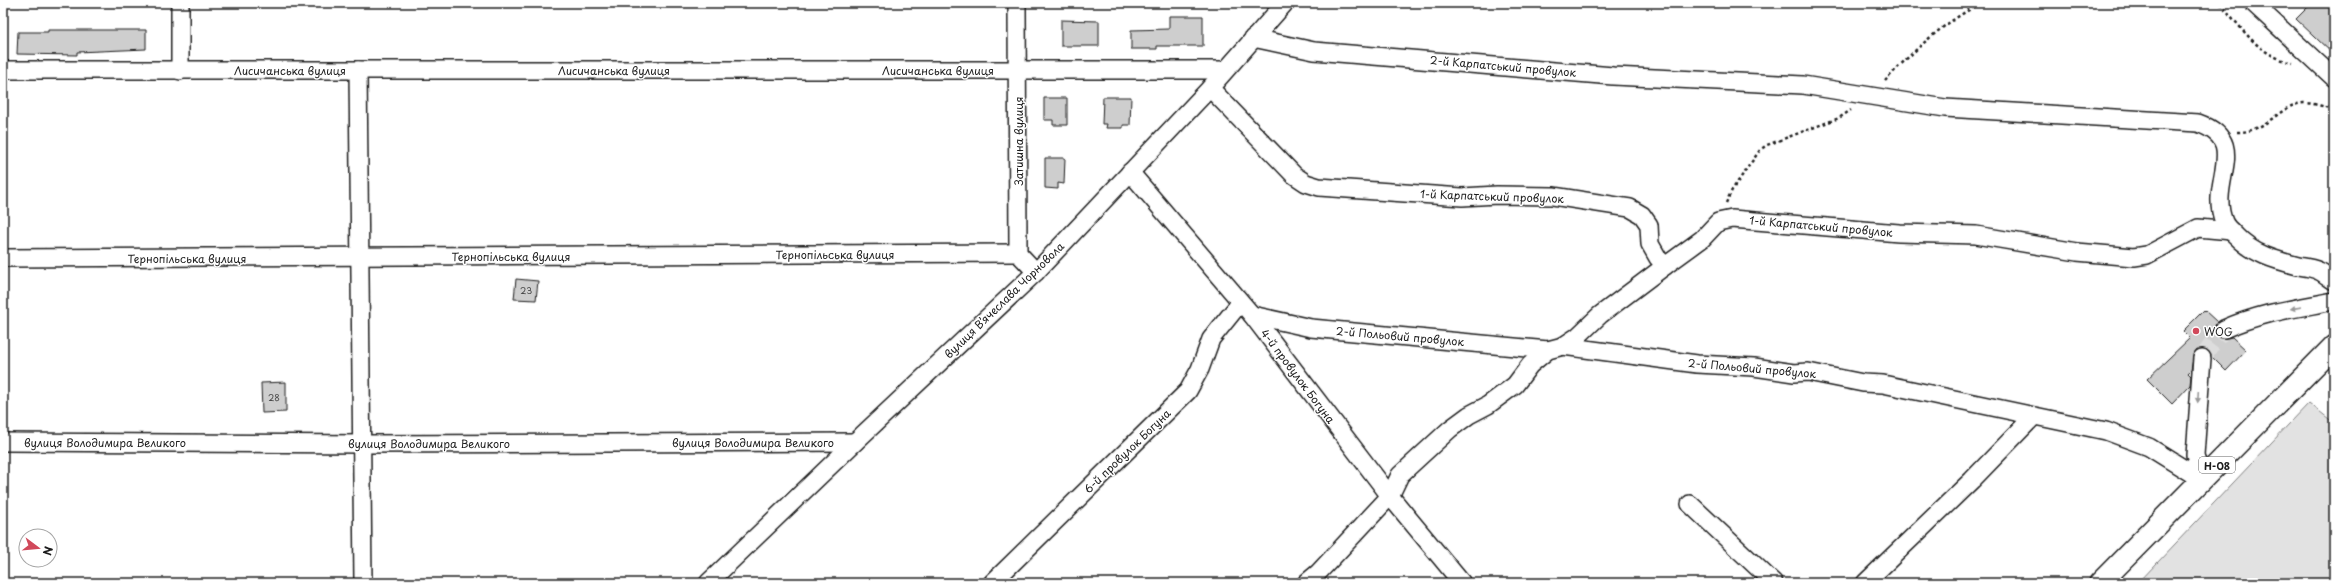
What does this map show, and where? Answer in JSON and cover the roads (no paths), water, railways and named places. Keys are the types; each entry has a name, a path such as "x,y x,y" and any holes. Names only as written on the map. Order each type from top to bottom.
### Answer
{"main road":[{"name":"Н-08","path":"2100,583 2334,346"}],"street":[{"path":"180,3 180,70"},
{"name":"Затишна вулиця","path":"1017,3 1018,253"},
{"name":"вулиця Вʼячеслава Чорновола","path":"708,583 1036,272 1210,88 1224,70 1285,3"},
{"path":"2253,3 2334,78"},
{"name":"2-й Карпатський провулок","path":"1253,38 1314,51 1613,76 1803,85 1945,108 2198,123 2214,128 2223,139 2227,155 2221,182 2220,211 2225,224 2231,231"},
{"name":"Лисичанська вулиця","path":"3,70 1224,70"},
{"path":"358,70 363,583"},
{"name":"1-й Карпатський провулок","path":"1210,88 1294,175 1306,183 1319,187 1454,196 1553,196 1630,208 1642,215 1649,225 1650,244 1658,258 1665,266 1702,239 1718,222 1732,219 1899,233 1976,235 2076,252 2134,257 2146,255 2198,228 2231,231"},
{"name":"4-й провулок Богуна","path":"1130,172 1252,316 1390,496 1460,582"},
{"path":"2231,231 2244,244 2261,254 2319,270 2334,281"},
{"path":"1018,253 1036,272"},
{"name":"Тернопільська вулиця","path":"3,258 1018,253"},
{"path":"1306,583 1318,573 1390,496 1400,475 1450,429 1469,415 1488,406 1514,385 1530,365 1556,348 1665,266"},
{"path":"2224,329 2250,318 2270,312 2334,301"},
{"name":"6-й провулок Богуна","path":"992,583 1188,391 1200,369 1211,339 1240,303"},
{"name":"2-й Польовий провулок","path":"1252,316 1311,328 1556,348 1697,364 1754,367 1794,373 1808,372 1863,383 1883,384 2010,410 2033,417 2106,431 2149,447 2202,480"},
{"path":"2202,358 2195,455 2202,480"},
{"path":"1865,583 1972,480 2033,417"},
{"name":"вулиця Володимира Великого","path":"3,442 362,444 855,442"},
{"path":"1690,504 1774,583"}],"tunnel":[{"path":"2202,358 2224,329"}],"place":[{"name":"WOG","path":"2196,331"}]}
